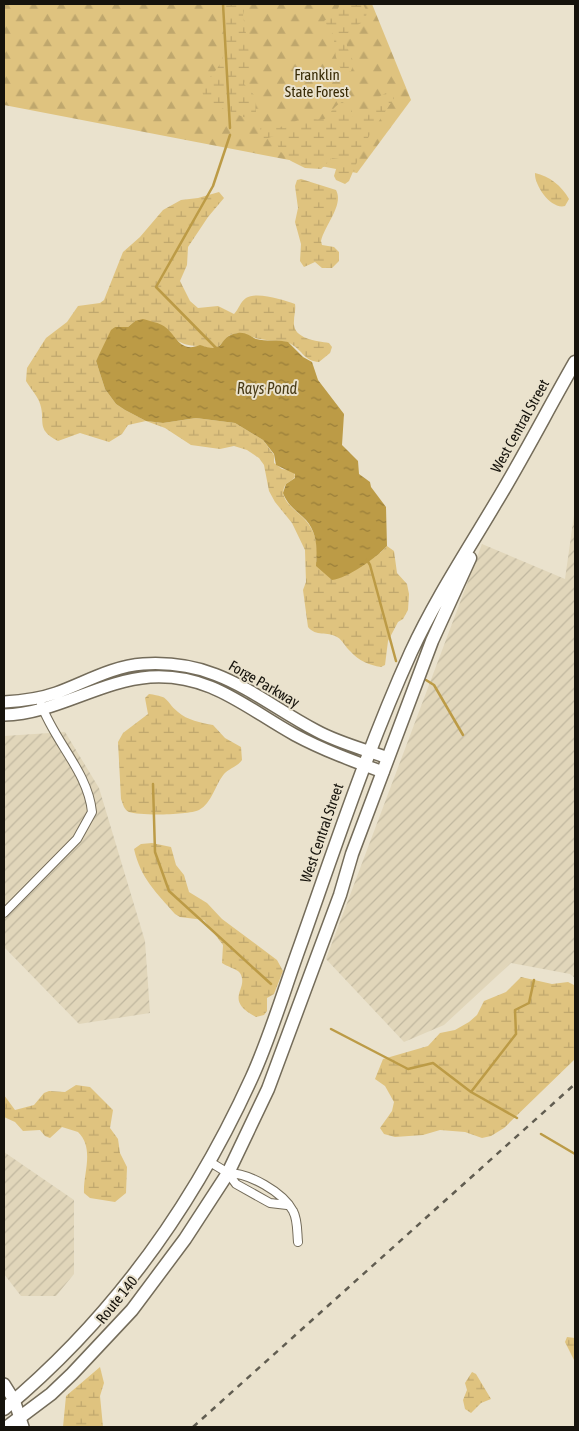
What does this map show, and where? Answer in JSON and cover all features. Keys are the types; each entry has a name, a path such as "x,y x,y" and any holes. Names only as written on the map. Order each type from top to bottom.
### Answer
{"main road":[{"name":"West Central Street","path":"210,1162 252,1075 369,751 429,616 466,548 494,506 575,362"},
{"name":"West Central Street","path":"228,1173 268,1089 340,895 352,854 436,632 494,506"},
{"name":"Route 140","path":"4,1410 79,1339 128,1283 163,1236 210,1162"},
{"name":"Route 140","path":"9,1427 22,1422 72,1374 132,1310 185,1240 228,1173"}],"street":[{"name":"Forge Parkway","path":"4,702 39,698 111,671 141,664 170,664 201,668 228,678 319,732 388,758"},
{"name":"Forge Parkway","path":"4,715 23,715 43,710 135,679 164,677 194,680 235,697 296,735 383,772"},
{"path":"4,913 77,839 92,812 84,782 43,710 39,698"},
{"path":"210,1162 228,1173 236,1184 270,1203 287,1205"},
{"path":"228,1173 242,1173 276,1193 294,1214 298,1242"},
{"path":"4,1384 14,1400 22,1422"},
{"path":"4,1410 9,1427"}],"shaded area":[{"path":"575,508 575,978 570,974 511,963 444,1025 404,1042 326,959 482,544 565,579"},
{"path":"65,732 99,788 145,941 150,1013 79,1024 4,947 4,736"},
{"path":"4,1152 74,1200 74,1274 56,1296 21,1296 4,1274"}],"green space":[{"name":"Franklin State Forest","path":"4,4 372,4 411,100 357,173 4,105"},
{"path":"220,4 245,4 243,15 251,66 244,84 255,96 256,112 249,118 211,103 204,97 205,84 220,65 223,57 225,30"},
{"path":"340,4 363,4 367,12 365,21 347,34 346,43 354,63 351,71 346,73 337,61 332,33 324,21 336,13"},
{"path":"386,93 392,94 394,98 366,141 349,181 345,184 336,180 334,176 339,159 332,158 321,169 305,168 291,161 280,151 274,136 262,140 257,138 261,127 285,128 304,116 314,119 325,119 342,102 352,107 352,116 355,119 363,118 380,96"},
{"path":"535,173 550,179 563,190 569,199 565,206 554,204 544,196 537,184"},
{"path":"301,179 336,190 338,202 336,209 321,241 322,245 334,247 339,252 339,261 332,268 322,268 315,262 304,267 300,261 301,244 295,222 298,208 295,186 297,180"},
{"path":"219,192 224,198 208,217 188,247 187,265 180,281 190,301 198,308 218,306 234,314 244,300 251,296 270,297 290,302 295,304 294,327 297,332 306,338 329,343 332,347 330,353 319,362 308,358 286,342 264,340 242,334 230,335 214,349 179,342 163,326 135,321 128,327 115,327 96,361 105,389 116,404 146,421 128,425 122,434 109,442 80,433 58,441 46,432 42,424 39,401 26,381 27,368 46,338 67,322 78,306 100,303 104,300 123,252 140,237 163,210 181,200 198,198"},
{"path":"196,418 235,423 263,440 274,455 274,463 282,469 294,471 295,477 286,484 283,490 284,495 290,505 304,518 313,531 317,547 316,562 380,553 387,546 394,551 397,573 407,584 409,594 408,610 403,619 398,622 388,641 385,665 381,667 364,662 353,654 337,637 314,632 308,627 303,590 306,582 305,550 292,523 275,502 269,491 264,465 259,458 247,450 234,446 220,449 191,445 165,428 146,421 163,423"},
{"path":"149,694 164,698 186,717 213,725 225,738 241,747 242,760 224,774 207,803 199,810 175,814 143,814 129,812 124,807 121,799 118,742 123,733 148,714 145,698"},
{"path":"152,843 171,847 176,865 184,875 189,892 207,903 222,919 277,960 283,971 274,994 267,998 267,1011 264,1015 256,1017 246,1011 241,1005 239,994 242,979 240,973 222,963 223,945 204,920 180,917 175,914 145,877 134,849 141,844"},
{"path":"521,977 552,984 568,982 574,985 575,1059 504,1128 491,1136 482,1138 465,1132 440,1130 423,1135 395,1137 384,1134 380,1128 392,1111 394,1102 385,1086 375,1079 383,1059 428,1046 440,1033 455,1030 469,1022 477,1015 484,1001 506,992"},
{"path":"76,1085 90,1087 113,1110 110,1128 118,1139 120,1153 127,1167 126,1193 115,1202 90,1198 84,1193 87,1153 83,1139 78,1132 62,1127 50,1138 45,1136 40,1130 23,1131 15,1122 4,1117 4,1095 15,1110 34,1105 44,1093 49,1091 65,1092"},
{"path":"567,1337 575,1338 575,1362 565,1342"},
{"path":"100,1367 104,1383 100,1396 103,1427 63,1427 66,1396"},
{"path":"472,1372 476,1374 491,1399 481,1403 471,1413 465,1409 463,1400 467,1390 465,1383"}],"water":[{"name":"Rays Pond","path":"143,319 167,328 178,341 187,347 200,345 215,348 231,335 243,333 260,340 288,342 303,357 312,362 318,380 344,414 342,445 358,461 359,474 370,482 371,487 386,507 387,546 361,567 346,576 332,580 316,566 316,542 310,525 290,505 283,493 286,484 295,478 295,474 276,465 274,454 263,440 235,423 196,418 163,423 146,421 116,404 105,389 96,361 111,330 115,327 128,327 135,321"}],"waterway":[{"path":"223,4 230,128"},
{"path":"218,350 156,287 213,186 230,135"},
{"path":"367,560 370,565 396,661"},
{"path":"426,680 434,685 463,735"},
{"path":"153,784 155,852 169,891 271,984"},
{"path":"471,1092 516,1034 515,1010 529,1003 534,980"},
{"path":"331,1029 408,1069 433,1063 471,1092 517,1118"},
{"path":"541,1134 575,1154"}],"railway":[{"path":"193,1427 575,1084"}]}
